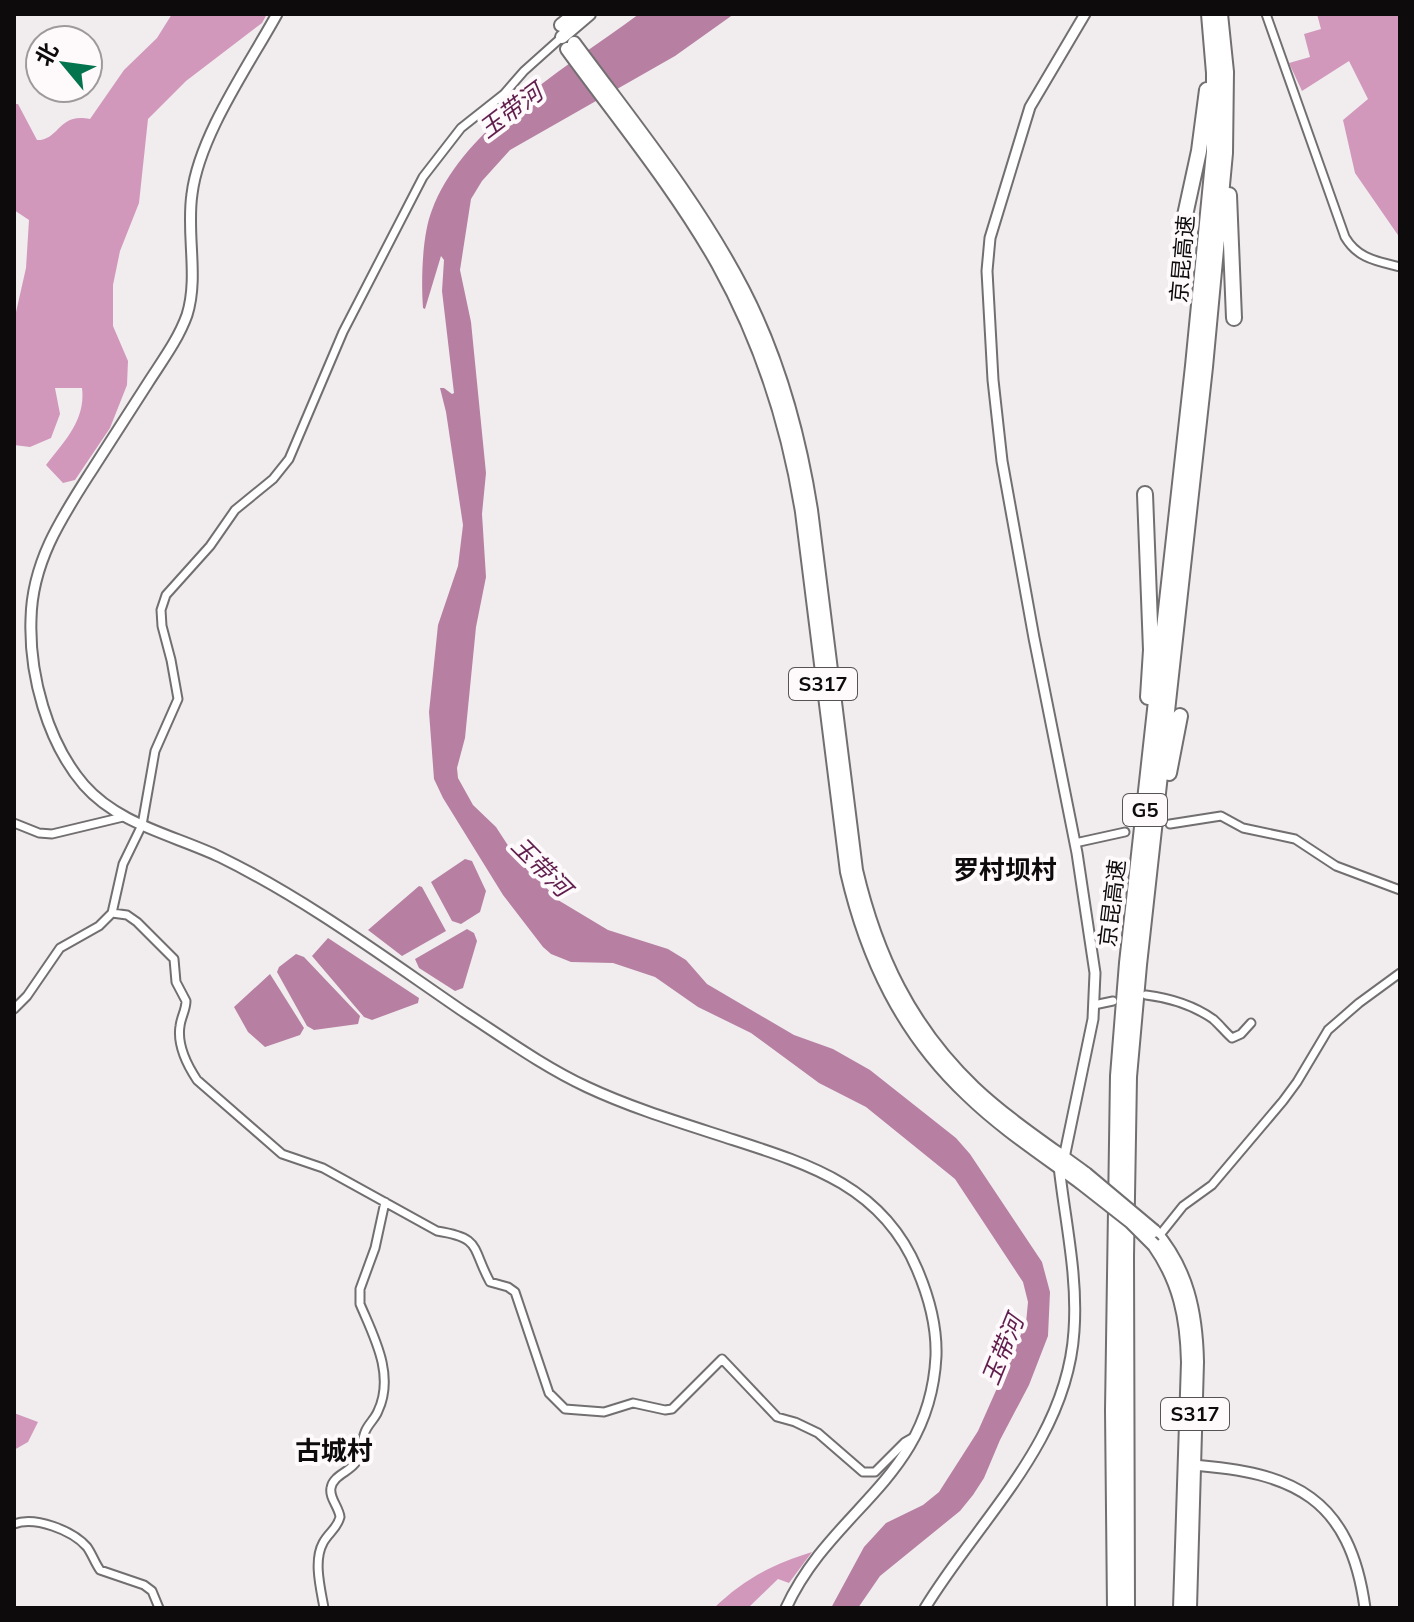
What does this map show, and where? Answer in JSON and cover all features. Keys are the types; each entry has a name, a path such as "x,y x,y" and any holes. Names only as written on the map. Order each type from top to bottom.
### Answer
{"highway":[{"path":"1184,220 1207,98 1208,14"},
{"name":"京昆高速","path":"1115,1608 1113,1410 1116,1117 1125,979 1214,152 1214,73 1208,14"},
{"name":"京昆高速","path":"1127,1608 1127,1118 1137,980 1205,367 1226,146 1226,86 1220,14"},
{"path":"1226,146 1234,318"},
{"path":"1140,858 1151,650 1145,494"},
{"path":"1145,912 1180,716"}],"main road":[{"path":"565,34 575,14"},
{"path":"565,34 589,14"},
{"name":"S317","path":"565,34 636,135 683,192 737,280 771,354 806,479 852,848 864,902 882,958 914,1017 954,1068 1061,1162 1156,1237 1177,1286 1186,1323 1188,1362 1190,1608"},
{"name":"S317","path":"1180,1608 1188,1465"}],"street":[{"path":"277,14 230,98 196,169 189,213 191,296 183,325 44,551 33,594 30,622 34,663 47,715 69,765 85,786 123,817 220,857 281,891 509,1042 579,1083 654,1113 806,1165 839,1181 869,1203 894,1228 906,1245 920,1276 932,1313 936,1348 930,1396 916,1436 886,1482 817,1556 786,1608"},
{"path":"925,1608 1017,1479 1043,1434 1062,1391 1073,1344 1075,1306 1061,1162 1094,1005 1095,973 1075,843 1002,461 993,380 987,271 990,238 1030,107 1085,14"},
{"path":"1266,14 1345,237 1361,255 1400,267"},
{"path":"14,1009 27,996 60,948 99,926 112,913 123,864 142,825 155,751 178,699 162,626 161,610 166,595 210,546 235,510 273,479 289,459 343,332 423,177 461,128 504,94 565,34"},
{"path":"1170,824 1221,816 1243,828 1295,839 1342,869 1400,890"},
{"path":"14,823 39,833 52,834 123,817"},
{"path":"1075,843 1125,832"},
{"path":"112,913 127,915 137,922 175,962 176,982 186,1001 180,1026 180,1043 197,1080 282,1154 323,1168 437,1231 467,1238 478,1251 490,1282 515,1292 549,1393 565,1409 604,1412 633,1403 658,1410 672,1409 722,1359 777,1417 818,1433 867,1473 875,1472 905,1442 916,1436"},
{"path":"1156,1237 1183,1206 1212,1185 1283,1101 1328,1030 1400,973"},
{"path":"1146,995 1189,1006 1211,1018 1232,1038 1241,1034 1251,1023"},
{"path":"1094,1005 1113,1001"},
{"path":"324,1608 320,1551 340,1517 331,1487 336,1478 348,1472 357,1460 366,1431 378,1413 381,1401 384,1361 360,1304 359,1294 375,1248 385,1202"},
{"path":"1188,1465 1254,1472 1291,1485 1314,1501 1337,1526 1351,1551 1365,1608"},
{"path":"14,1524 25,1520 39,1521 80,1541 100,1570 144,1585 152,1591 159,1608"}],"shaded area":[{"path":"172,14 267,14 262,23 186,81 148,119 139,203 120,251 113,285 113,326 128,361 127,385 110,428 75,480 63,483 46,465 77,420 81,410 82,388 55,388 60,414 51,438 30,447 14,445 14,321 26,268 29,220 14,210 14,104 18,104 37,140 50,136 71,119 90,119 100,104 104,104 104,99 124,70 157,38"},
{"path":"1317,14 1400,14 1400,238 1355,173 1343,120 1368,99 1349,61 1302,91 1289,63 1310,57 1304,34 1321,29"},
{"path":"14,1413 38,1422 28,1442 14,1450"},
{"path":"812,1552 789,1583 778,1579 748,1608 714,1608 760,1574"}],"water":[{"name":"玉带河","path":"639,14 734,14 675,56 510,150 482,181 471,199 460,270 471,322 486,473 482,514 486,577 476,627 458,778 473,805 496,827 513,853 558,900 608,930 668,949 686,960 707,984 794,1035 833,1049 870,1070 956,1138 1042,1262 1050,1292 1048,1336 1029,1385 984,1478 960,1511 880,1576 858,1608 831,1608 864,1547 886,1523 923,1505 939,1492 978,1431 1026,1323 1028,1302 1023,1282 955,1179 866,1107 819,1083 751,1033 698,1007 655,977 613,963 571,962 551,954 503,895 434,779 429,712 438,625 458,566 463,525 440,388 454,393 442,291 444,260 441,256 423,308 423,258 429,220 447,180 493,125 551,77"},
{"path":"465,859 472,861 486,891 480,912 461,924 452,921 431,882"},
{"path":"419,886 446,931 402,956 368,930"},
{"path":"467,929 474,933 477,941 463,988 455,991 419,968 415,959"},
{"path":"328,938 419,998 418,1003 372,1020 364,1017 312,956"},
{"path":"296,954 304,957 360,1016 358,1024 314,1030 307,1026 277,972"},
{"path":"270,974 304,1028 300,1035 265,1047 248,1032 234,1007"}],"district":[{"name":"罗村坝村","path":"1005,870"},
{"name":"古城村","path":"334,1451"}]}
